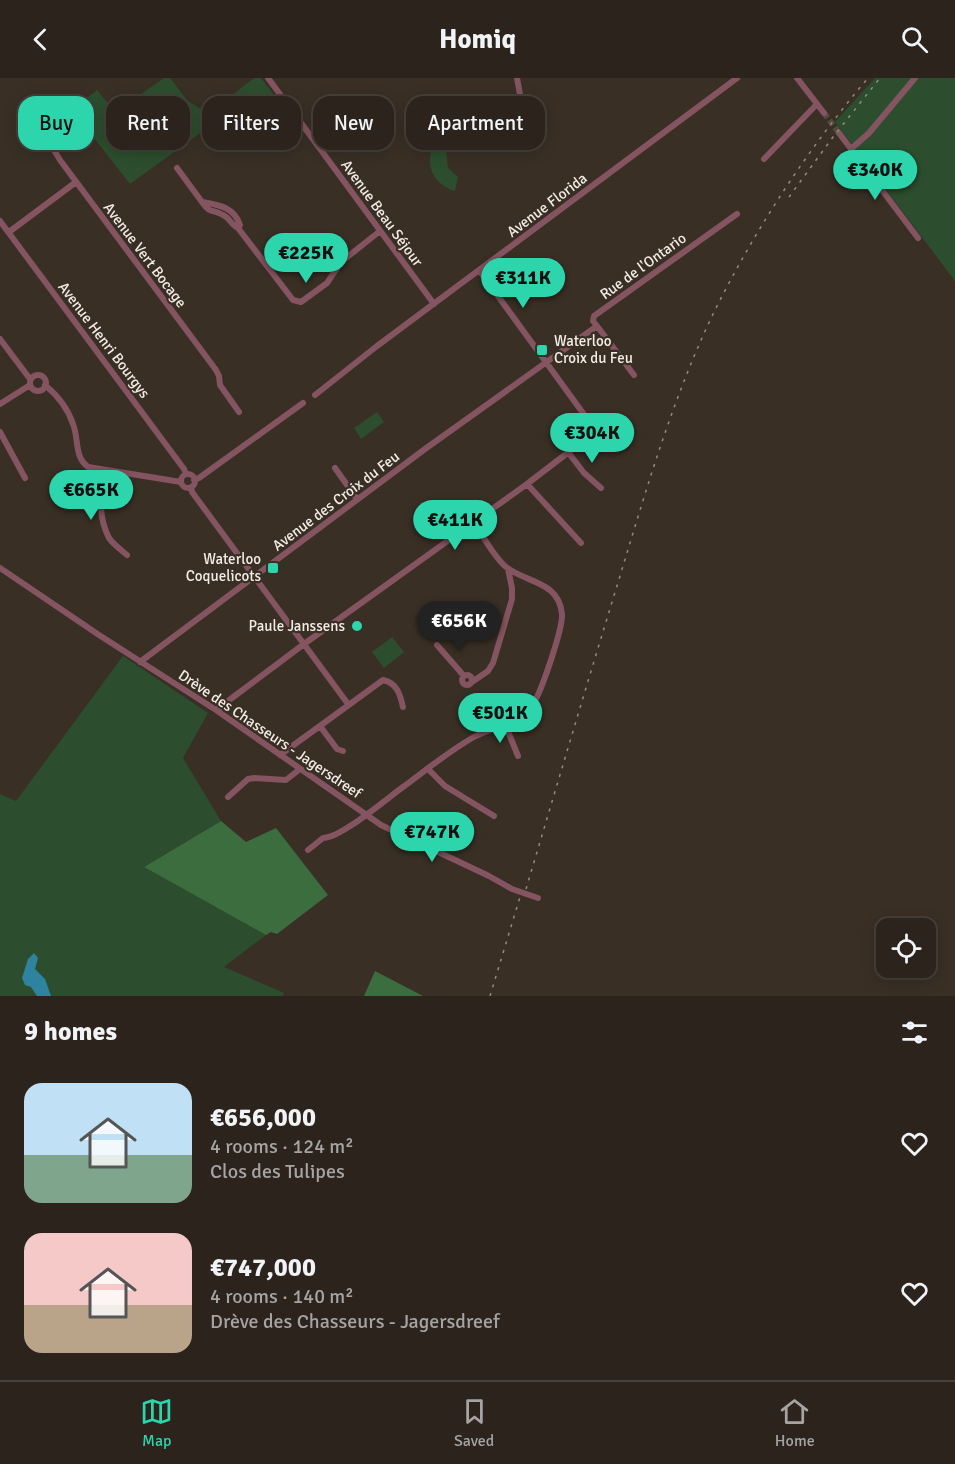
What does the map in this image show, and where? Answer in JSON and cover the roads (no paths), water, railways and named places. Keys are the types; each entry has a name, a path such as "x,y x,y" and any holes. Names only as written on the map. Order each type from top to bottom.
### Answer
{"street":[{"name":"Avenue Beau Séjour","path":"268,78 434,304"},
{"path":"517,78 520,96"},
{"name":"Avenue Florida","path":"315,395 737,78"},
{"path":"797,78 824,113"},
{"path":"851,149 869,133 915,78"},
{"path":"764,159 817,104"},
{"path":"839,134 918,238"},
{"name":"Avenue Vert Bocage","path":"55,150 76,182 216,370 220,385 239,412"},
{"path":"177,168 209,211 224,215 233,226 238,228 293,300 297,302 302,302 327,283 341,262 380,231"},
{"path":"9,232 76,182"},
{"path":"202,202 227,207 239,221 238,228"},
{"path":"224,215 227,207"},
{"name":"Rue de l'Ontario","path":"547,362 597,326 593,321 594,316 737,214"},
{"name":"Avenue Henri Bourgys","path":"0,221 184,468 186,474"},
{"path":"479,270 596,431"},
{"path":"597,326 634,375"},
{"path":"0,339 36,391 42,390 45,385"},
{"name":"Avenue des Croix du Feu","path":"140,662 547,362"},
{"path":"0,404 30,382 34,375 39,375 43,377 45,385 68,412 74,424 82,463 103,471 181,482 185,487 191,487"},
{"path":"303,403 194,480 191,487 192,492 254,578 348,704"},
{"path":"216,710 527,484 596,431 618,432"},
{"path":"0,432 25,478"},
{"path":"568,452 584,473 600,488"},
{"path":"335,468 357,500"},
{"path":"103,471 100,494 103,521 110,540 127,555"},
{"path":"181,482 186,474 190,474 194,480"},
{"path":"527,484 581,543"},
{"path":"437,645 464,676 471,676 472,682 488,671 493,663 512,599 512,588 508,569 474,522"},
{"name":"Drève des Chasseurs - Jagersdreef","path":"0,568 216,710 381,825 512,889 538,897"},
{"path":"308,850 323,838 330,838 366,814 472,738 519,717 536,702 562,621 559,604 557,597 550,589 508,569"},
{"path":"512,588 522,575"},
{"path":"280,755 383,680 395,686 403,707"},
{"path":"505,724 518,756"},
{"path":"320,726 337,749 343,751"},
{"path":"228,797 248,779 286,780 300,769"},
{"path":"428,769 444,786 494,816"}],"water":[{"path":"34,953 38,958 35,969 45,979 51,996 37,996 31,987 25,985 22,978 28,959"}],"tunnel":[{"path":"824,113 839,133"}],"railway":[{"path":"526,889 651,476 673,409 699,344 747,250 784,190 824,133 868,78"},
{"path":"789,197 880,78"},
{"path":"490,996 520,897"}],"place":[{"name":"Waterloo Croix du Feu","path":"542,350"},
{"name":"Waterloo Coquelicots","path":"273,568"},
{"name":"Paule Janssens","path":"357,626"}]}
